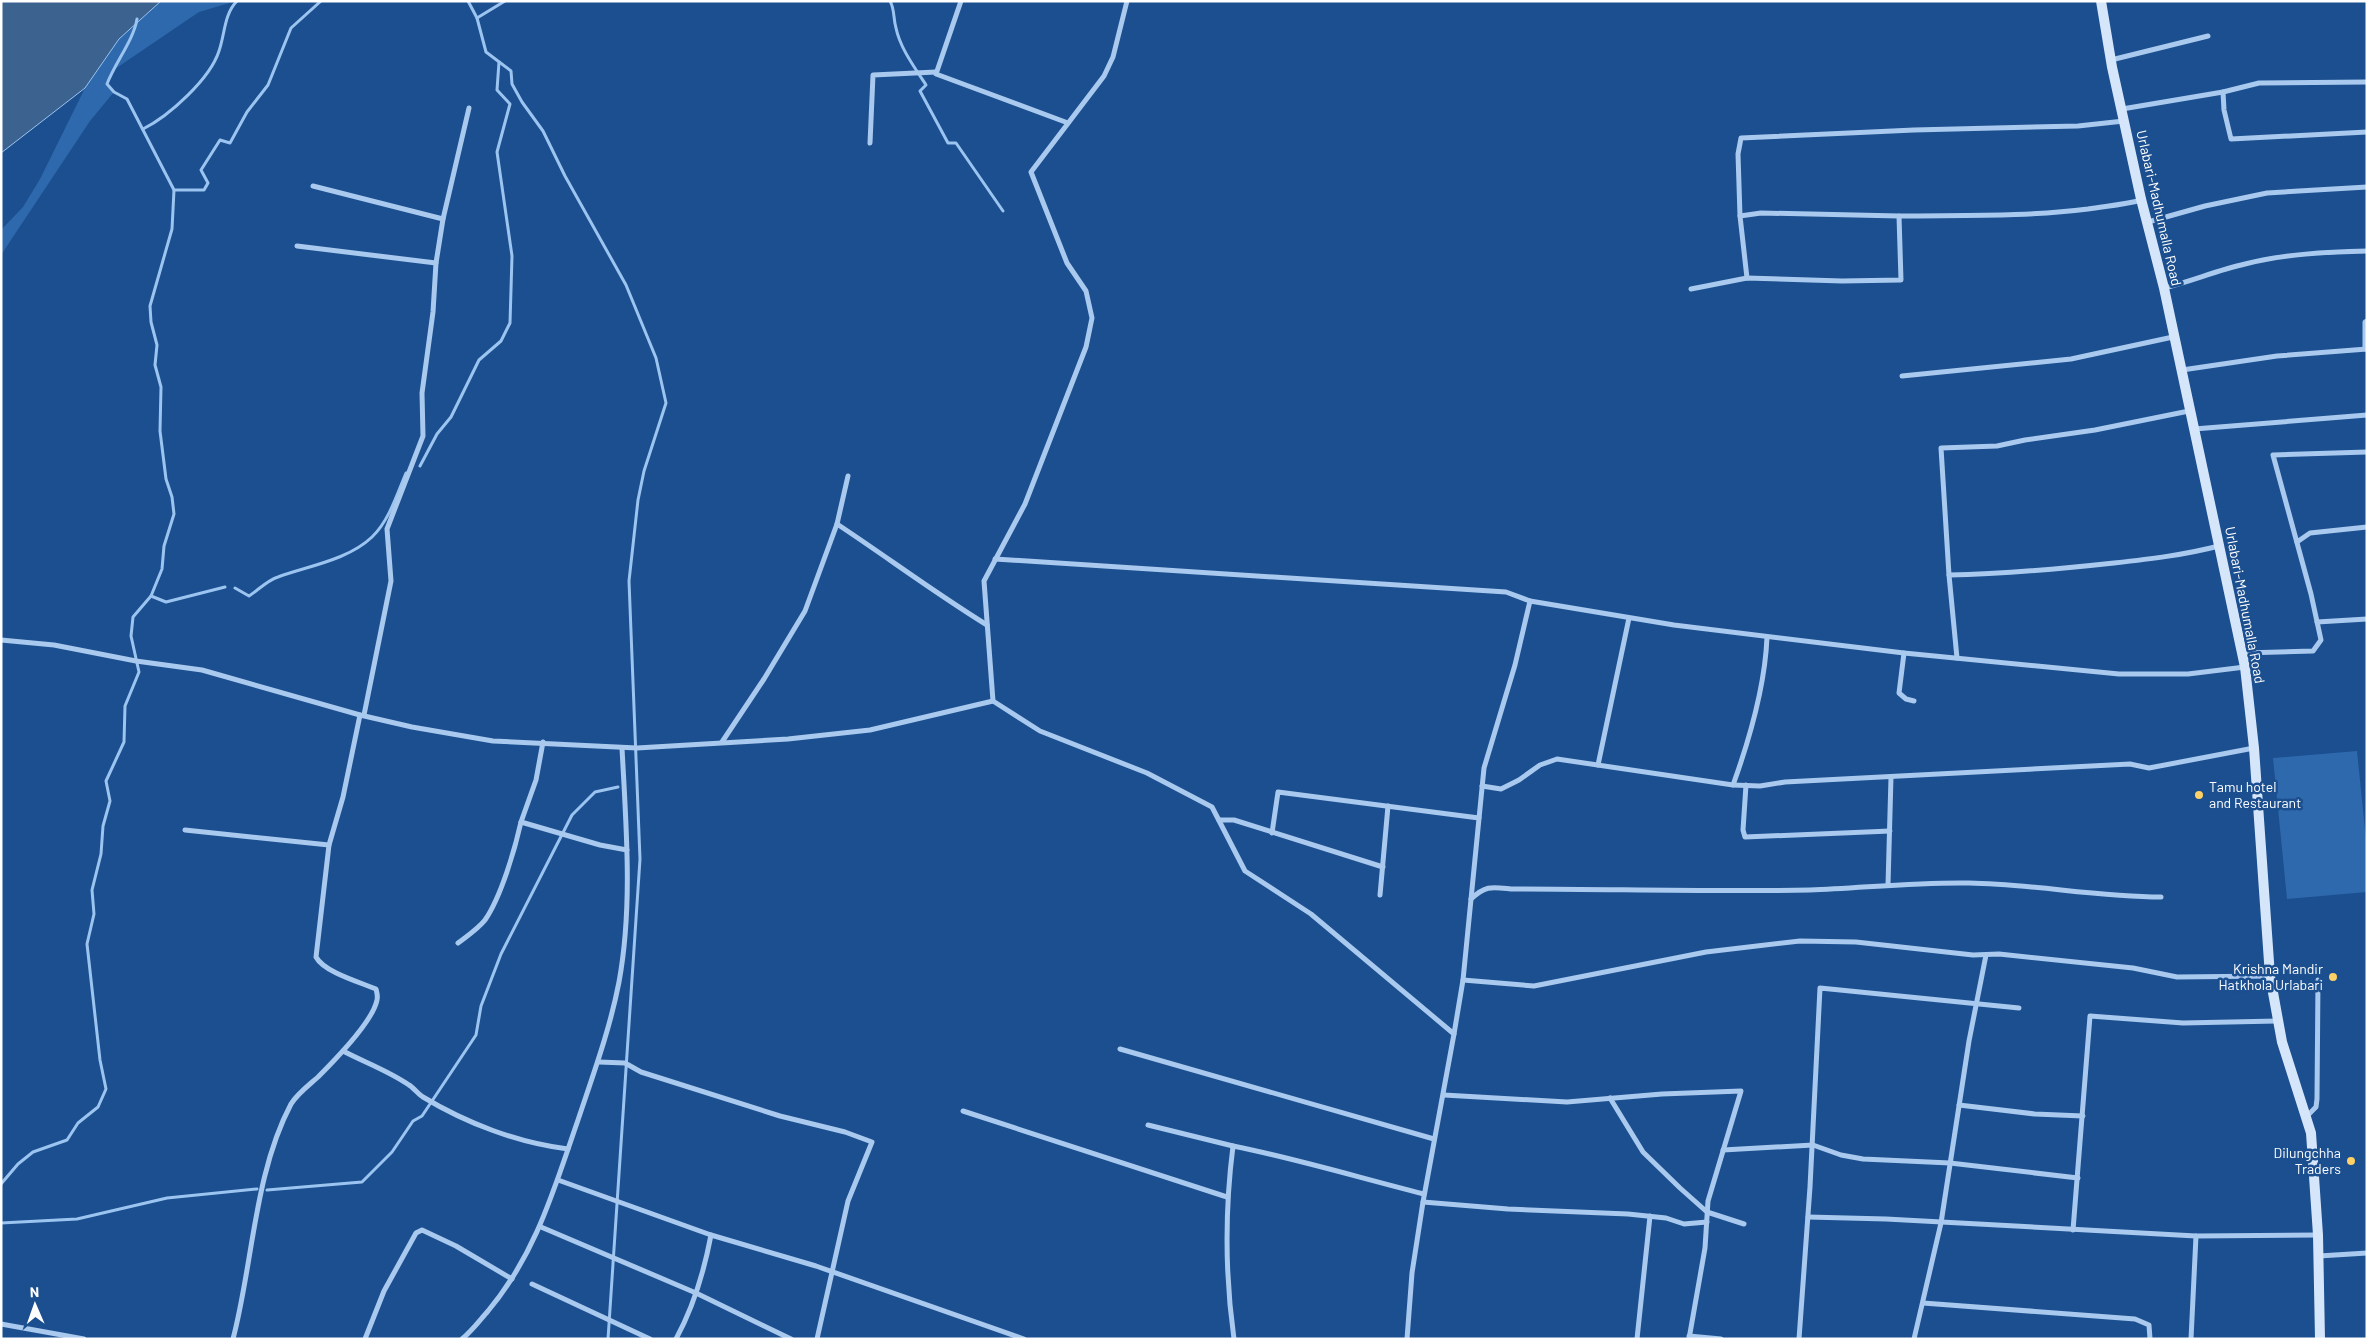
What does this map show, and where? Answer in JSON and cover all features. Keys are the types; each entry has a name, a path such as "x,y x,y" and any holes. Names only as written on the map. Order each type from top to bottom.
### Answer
{"main road":[{"name":"Urlabari-Madhumalla Road","path":"2101,1 2111,60 2141,199 2164,288 2189,411 2243,653 2254,748 2270,976 2282,1042 2308,1116 2311,1133 2318,1236 2320,1339"}],"street":[{"path":"936,72 961,1"},
{"path":"993,701 984,580 1025,504 1086,347 1092,318 1086,290 1067,263 1031,172 1104,76 1114,57 1128,1"},
{"path":"2111,60 2208,36"},
{"path":"870,143 873,74 936,72 936,74 1068,123"},
{"path":"2122,109 2223,92 2258,83 2367,82"},
{"path":"2223,92 2224,110 2231,139 2367,132"},
{"path":"235,1338 262,1190 281,1126 293,1102 343,1052 375,1008 378,998 376,989 327,968 319,963 316,957 329,845 362,715 391,582 387,529 423,436 422,393 433,312 436,263 443,219 470,108"},
{"path":"1747,278 1740,216 1738,154 1741,138 1914,130 2078,126 2125,121"},
{"path":"313,186 443,219"},
{"path":"2148,222 2205,206 2267,193 2367,187"},
{"path":"1740,216 1762,213 1999,216 2070,211 2129,203 2141,199"},
{"path":"1691,289 1747,278 1901,280 1899,216"},
{"path":"297,246 436,263"},
{"path":"2164,288 2198,280 2245,264 2311,253 2367,251"},
{"path":"2182,370 2277,356 2366,349 2365,322 2367,322"},
{"path":"1902,376 2071,359 2174,337"},
{"path":"1957,658 1941,448 1997,446 2189,411"},
{"path":"2193,429 2367,415"},
{"path":"2243,653 2312,651 2321,640 2273,455 2367,452"},
{"path":"722,742 805,612 837,524 848,476"},
{"path":"837,524 889,558 933,592 987,625"},
{"path":"2297,542 2310,533 2367,527"},
{"path":"1950,575 2010,573 2074,567 2188,554 2220,546"},
{"path":"996,559 1486,590 1508,593 1530,601 1629,618 1904,653 2119,674 2188,674 2245,667"},
{"path":"1407,1339 1412,1273 1424,1194 1464,980 1484,768 1515,665 1530,601"},
{"path":"1598,765 1629,618"},
{"path":"2317,622 2367,620"},
{"path":"1732,785 1744,754 1759,694 1766,657 1767,636"},
{"path":"1,640 54,644 136,661 202,670 362,715 412,727 493,741 543,742 622,748 788,739 870,730 993,701 1040,731 1147,773 1212,807 1246,871 1311,914 1454,1034"},
{"path":"1904,653 1899,693 1906,699 1914,701"},
{"path":"458,943 484,921 494,902 516,844 521,822 536,780 543,742"},
{"path":"462,1339 494,1303 512,1279 541,1226 598,1062 619,983 625,921 627,850 622,748"},
{"path":"1482,786 1501,789 1519,780 1540,765 1557,759 1746,786 2130,764 2149,768 2254,748"},
{"path":"1888,885 1892,777"},
{"path":"1746,786 1743,830 1745,837 1890,831"},
{"path":"1272,833 1278,792 1479,818"},
{"path":"1380,895 1388,806"},
{"path":"1219,820 1234,820 1383,867"},
{"path":"521,822 600,845 627,850"},
{"path":"185,830 329,845"},
{"path":"1471,899 1480,890 1490,887 1511,889 1810,890 1888,885 1968,883 2024,885 2122,896 2161,897"},
{"path":"1464,980 1534,986 1706,952 1800,941 1856,942 1973,955 1999,954 2133,968 2177,977 2270,976"},
{"path":"1914,1339 1941,1223 1959,1105 1986,955"},
{"path":"2308,1116 2316,1107 2318,980"},
{"path":"1799,1339 1808,1217 1820,988 2019,1008"},
{"path":"2073,1230 2090,1016 2183,1024 2277,1021"},
{"path":"1120,1049 1434,1139"},
{"path":"343,1052 409,1085 421,1096 471,1120 504,1134 551,1147 568,1149"},
{"path":"598,1062 625,1063 641,1072 780,1116 845,1132 872,1142 848,1201 817,1339"},
{"path":"1444,1095 1567,1102 1741,1091 1708,1201 1705,1248 1689,1338 1721,1339"},
{"path":"1610,1098 1643,1152 1707,1212 1744,1224"},
{"path":"1959,1105 2035,1114 2083,1116"},
{"path":"963,1110 1227,1197"},
{"path":"1148,1125 1317,1164 1366,1180 1424,1194"},
{"path":"1723,1150 1812,1145 1841,1155 1862,1159 1950,1163 2078,1178"},
{"path":"1233,1146 1227,1197 1227,1224 1234,1339"},
{"path":"558,1180 711,1235 832,1271 1024,1339"},
{"path":"1423,1202 1650,1216 1666,1218 1684,1224 1707,1222"},
{"path":"1637,1339 1650,1216"},
{"path":"1808,1217 1886,1219 2196,1236 2318,1236"},
{"path":"541,1226 696,1293 791,1339"},
{"path":"365,1339 384,1291 416,1233 422,1230 512,1279"},
{"path":"676,1339 703,1275 711,1235"},
{"path":"2191,1339 2196,1236"},
{"path":"2318,1256 2367,1253"},
{"path":"532,1284 650,1339"},
{"path":"1923,1303 2135,1319 2149,1325 2150,1339"},
{"path":"1,1324 84,1339"}],"shaded area":[{"path":"1,1 161,1 119,39 85,88 1,153"},
{"path":"161,1 236,1 199,12 112,71 107,84 114,92 90,121 1,255 1,230 23,207 40,179 85,88 119,39"},
{"path":"2357,751 2367,849 2367,892 2287,899 2273,758"}],"waterway":[{"path":"143,129 176,106 198,85 207,73 219,51 225,24 237,1"},
{"path":"174,190 204,190 208,183 201,170 220,140 230,143 247,112 268,85 291,28 321,1"},
{"path":"468,1 477,18 486,52 511,71 512,84 522,102 543,131 565,176 626,285 656,358 666,403 644,471 638,500 629,581 640,859 608,1339"},
{"path":"477,18 505,1"},
{"path":"890,1 901,43 908,58 926,85 920,91 948,143 956,143 1003,211"},
{"path":"1,1184 18,1164 33,1152 67,1140 78,1123 98,1107 106,1089 100,1060 87,944 94,914 92,890 101,854 103,826 110,801 106,781 124,742 125,706 139,672 131,636 133,617 151,596 162,569 164,546 174,514 172,497 166,479 160,431 161,387 155,365 157,345 151,322 150,306 172,229 174,190 127,99 114,92 107,84 132,35 137,19"},
{"path":"420,466 437,434 451,417 479,360 501,341 510,323 512,256 497,152 510,104 497,90 499,62"},
{"path":"235,588 249,596 274,578 327,562 362,545 378,531 383,523 406,473"},
{"path":"151,596 166,602 225,587"},
{"path":"267,1190 362,1182 392,1152 413,1121 422,1116 476,1035 481,1006 501,954 572,815 595,792 618,787"},
{"path":"1,1223 77,1219 167,1198 257,1189"}],"place":[{"name":"Tamu hotel and Restaurant","path":"2199,795"},
{"name":"Krishna Mandir Hatkhola Urlabari","path":"2333,977"},
{"name":"Dilungchha Traders","path":"2351,1161"}]}
